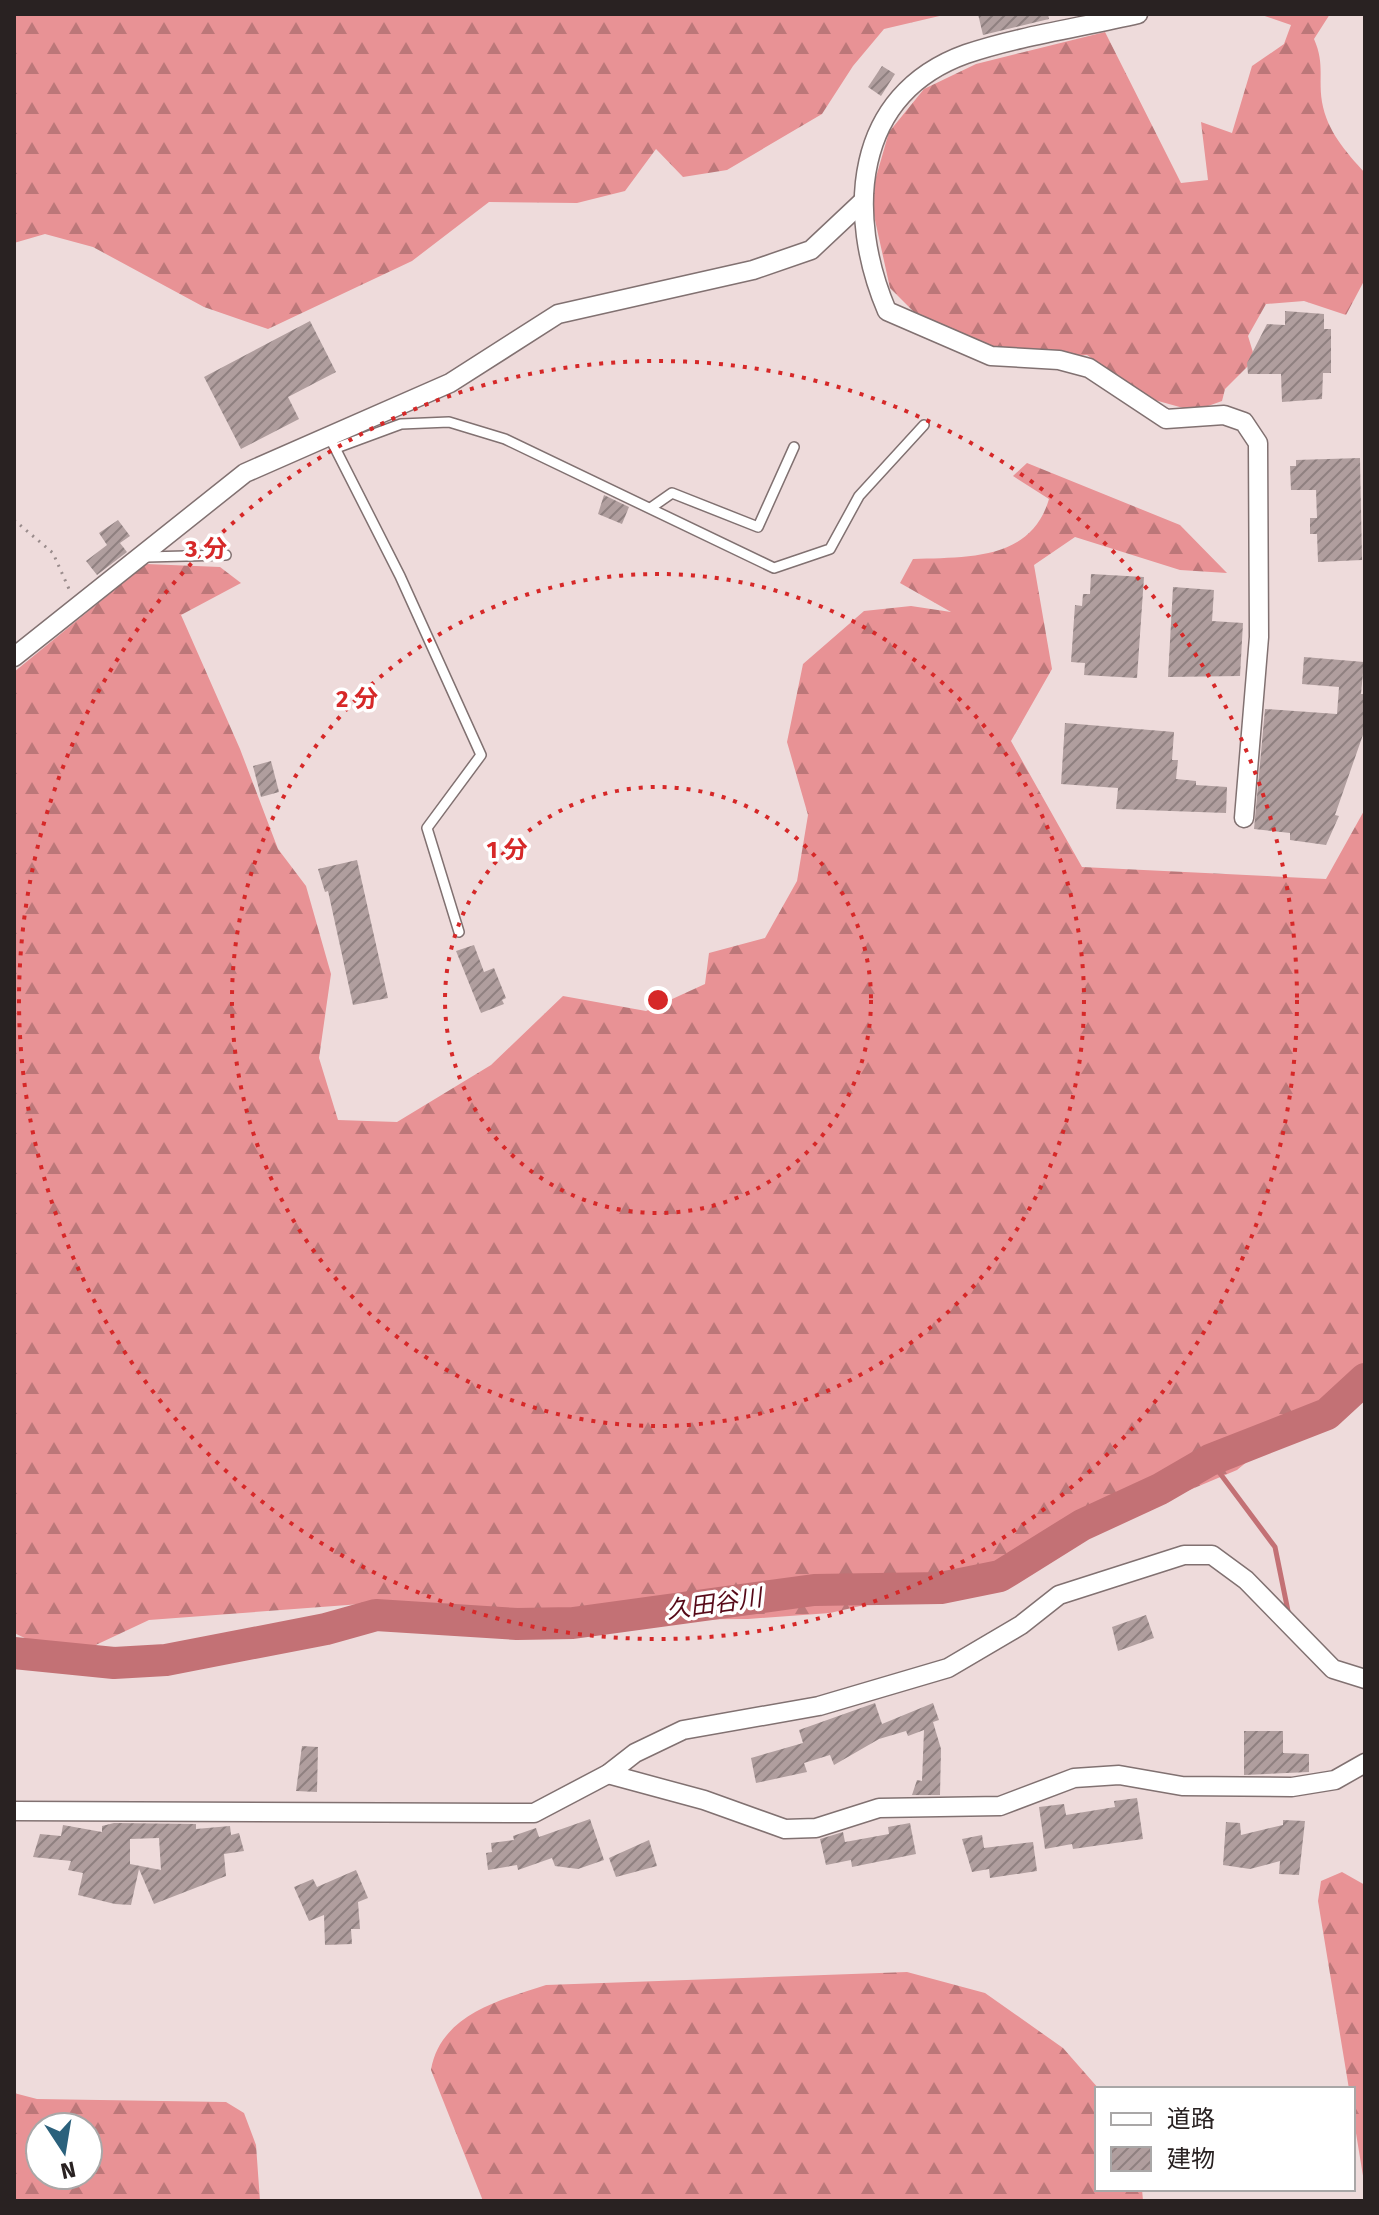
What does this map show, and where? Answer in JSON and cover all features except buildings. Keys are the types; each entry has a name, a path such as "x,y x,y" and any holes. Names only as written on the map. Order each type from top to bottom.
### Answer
{"street":[{"path":"1138,14 965,55 922,77 893,102 868,160 861,203 871,272 887,311 991,356 1059,360 1089,368 1166,419 1224,415 1244,422 1258,443 1259,637 1244,818"},
{"path":"14,657 245,473 333,443 450,383 558,314 753,270 811,250 861,203"},
{"path":"14,1811 534,1813 608,1774 635,1753 683,1730 819,1706 948,1668 1021,1625 1059,1595 1184,1555 1212,1555 1246,1580 1333,1669 1365,1679"},
{"path":"608,1774 691,1796 785,1829 816,1828 879,1808 1000,1806 1074,1778 1119,1775 1182,1786 1292,1787 1335,1780 1365,1763"}],"lane":[{"path":"459,932 427,828 481,755 400,576 333,443 401,424 449,422 505,439 774,568 830,549 859,496 924,425"},
{"path":"652,507 672,493 758,527 794,447"},
{"path":"140,557 226,555"}],"path":[{"path":"14,520 53,553 77,607"}],"green space":[{"path":"14,14 948,14 884,29 853,66 822,114 727,170 683,177 656,149 625,191 577,203 489,202 412,261 268,329 204,307 93,247 45,234 14,243"},
{"path":"1259,14 1330,14 1314,39 1320,63 1322,102 1333,132 1365,173 1364,281 1346,315 1304,301 1266,304 1248,336 1255,359 1225,389 1222,401 1194,411 1151,399 1087,355 1039,358 986,347 917,315 890,288 873,211 872,191 889,132 924,89 976,64 1105,32 1181,183 1208,180 1201,122 1232,133 1252,66 1284,44 1291,25"},
{"path":"1027,463 1180,525 1227,573 1180,570 1075,537 1034,565 1052,669 1011,741 1082,867 1326,879 1365,809 1365,1372 1336,1401 1293,1424 1237,1470 1135,1513 1099,1534 912,1594 830,1613 748,1619 611,1620 361,1604 149,1620 68,1658 14,1633 14,672 146,564 220,567 241,583 181,615 240,749 278,849 306,886 331,974 319,1058 338,1120 397,1122 491,1065 563,996 646,1011 705,984 709,953 765,938 797,881 808,815 787,742 803,664 864,611 911,606 951,612 900,583 913,559 954,558 994,552 1028,534 1040,519 1049,499 1013,476"},
{"path":"1342,1872 1365,1885 1365,2188 1355,2127 1355,2087 1349,2087 1318,1901 1321,1881"},
{"path":"907,1972 985,1993 1063,2048 1097,2087 1095,2191 1142,2191 1143,2201 483,2201 431,2070 437,2051 459,2023 492,2004 546,1985"},
{"path":"14,2093 37,2099 226,2102 244,2113 256,2145 260,2201 14,2201"}],"waterway":[{"name":"久田谷川","path":"14,1653 114,1663 166,1660 326,1629 376,1615 517,1624 573,1623 814,1590 941,1588 1000,1576 1082,1525 1160,1489 1210,1460 1327,1414 1365,1379"},
{"path":"1210,1460 1275,1547 1288,1611"}]}
